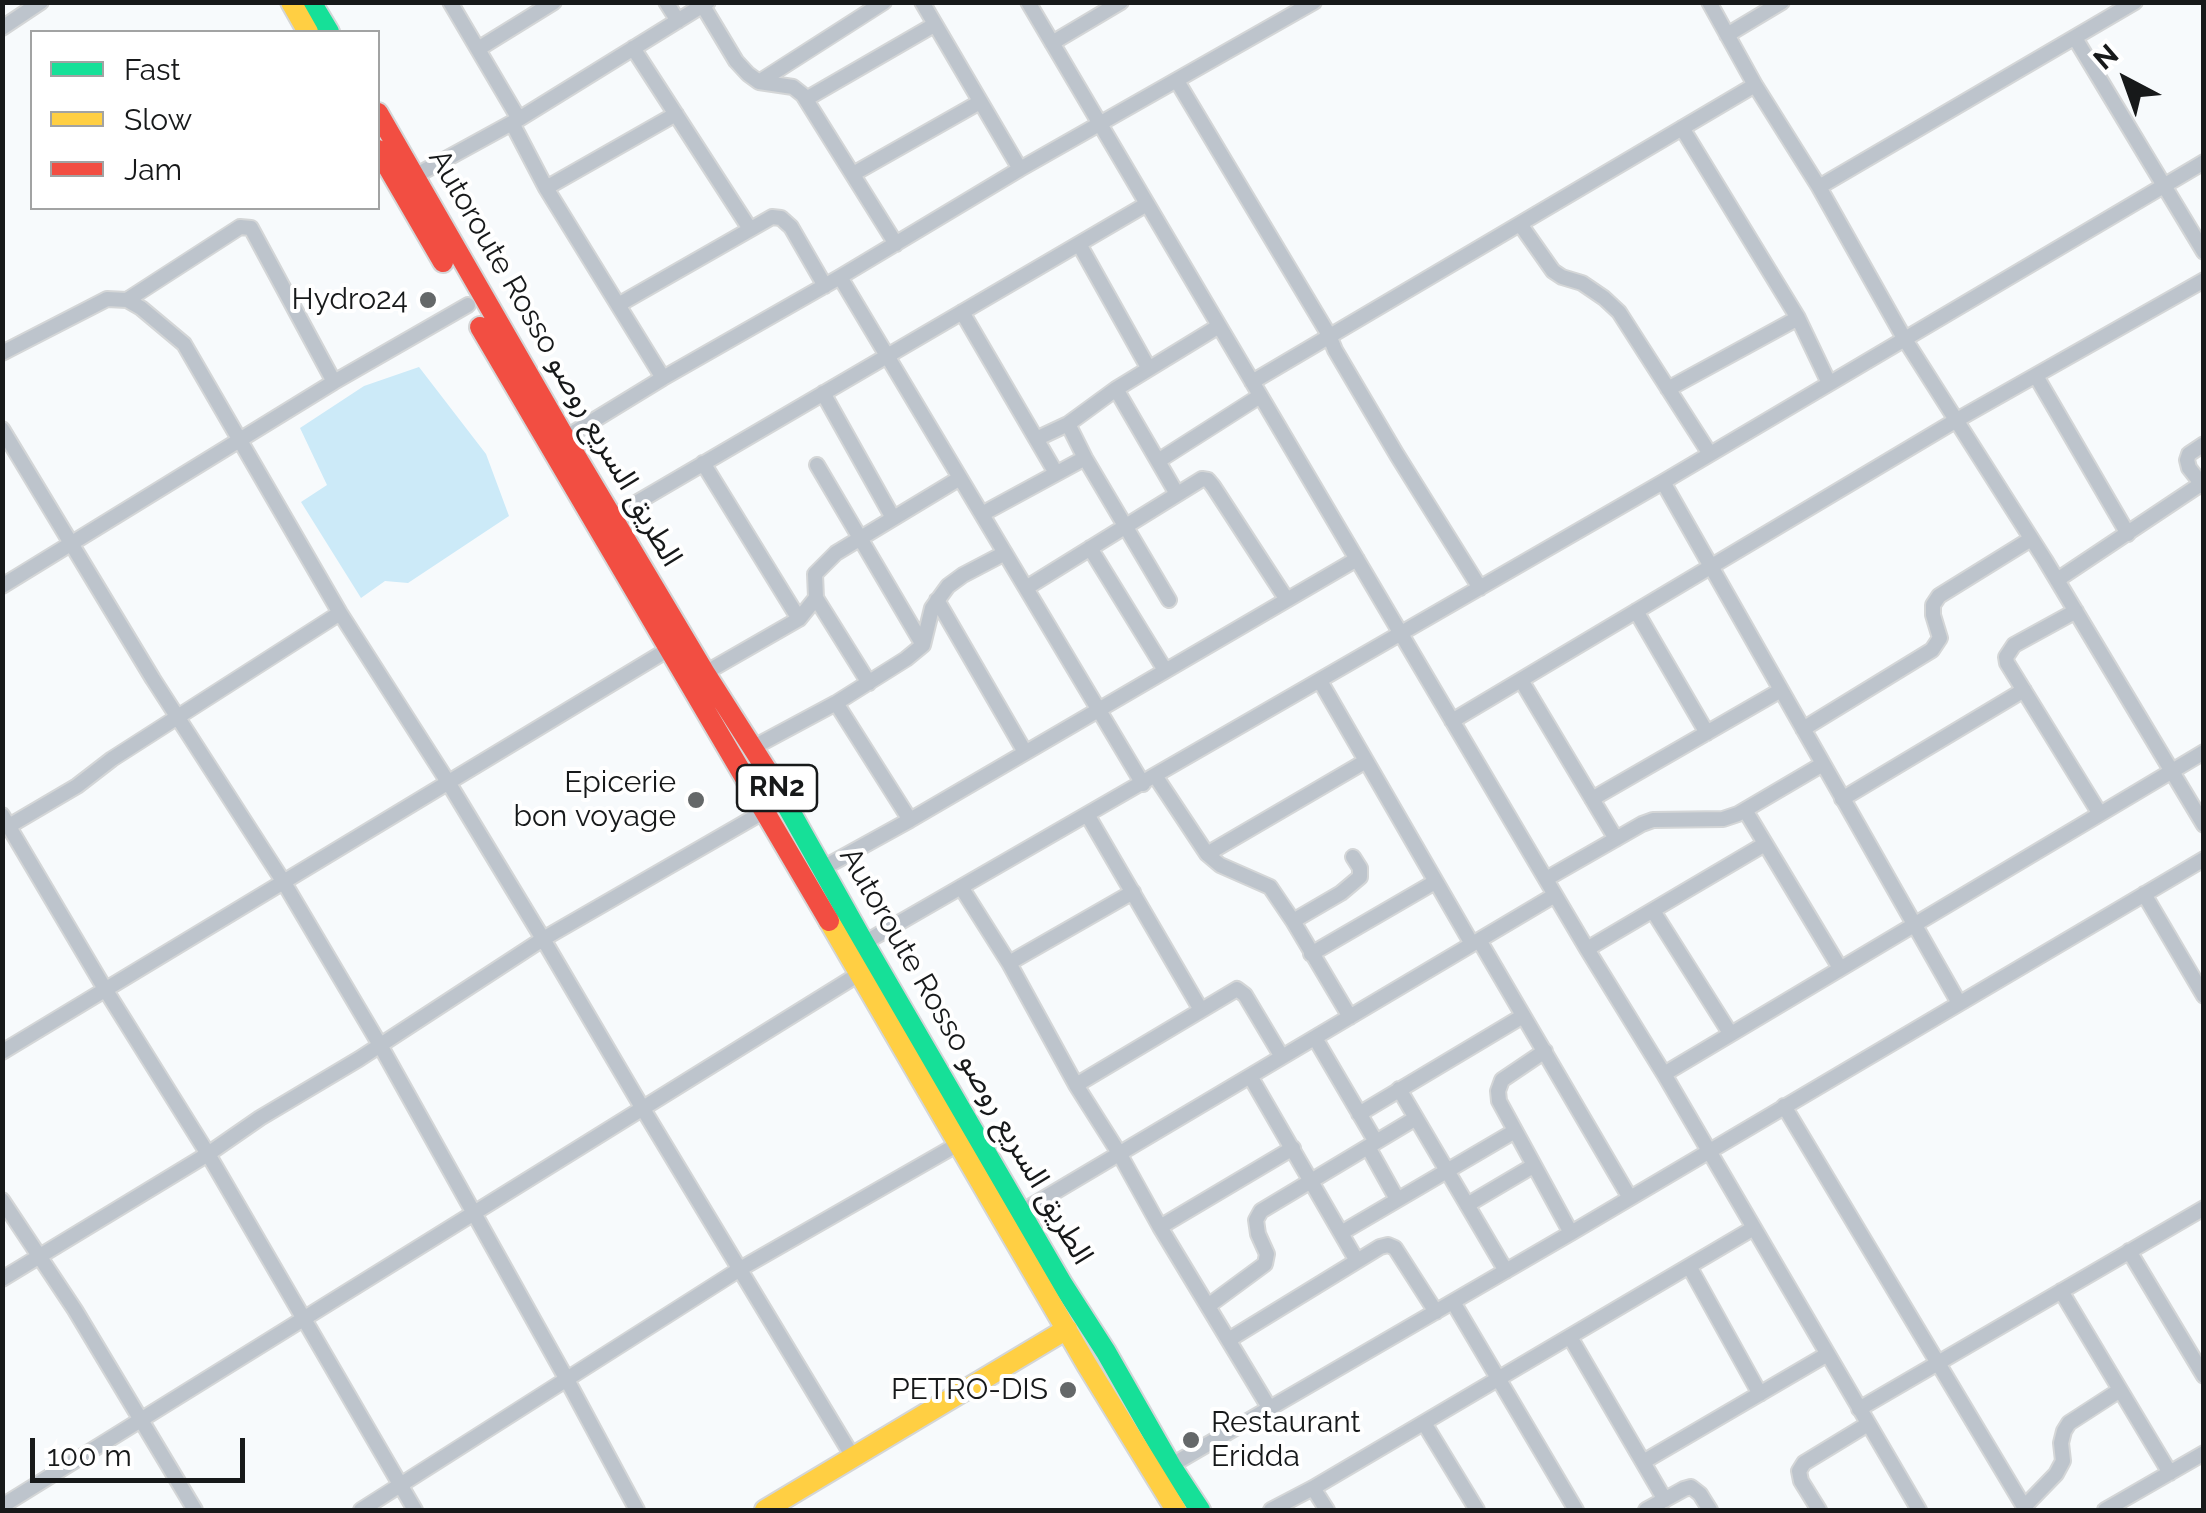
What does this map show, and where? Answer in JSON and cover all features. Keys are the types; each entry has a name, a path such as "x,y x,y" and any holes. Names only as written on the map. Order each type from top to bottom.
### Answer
{"main road":[{"path":"290,2 307,30"},
{"path":"311,2 328,30"},
{"name":"Autoroute Rosso الطريق السريع روصو","path":"380,117 565,438 705,673 754,747 864,944 1106,1352 1162,1470 1176,1510"},
{"name":"Autoroute Rosso الطريق السريع روصو","path":"380,153 1067,1330 1162,1470 1200,1510"},
{"path":"746,779 767,770"},
{"path":"765,1510 1067,1330"}],"street":[{"path":"2,28 41,2"},
{"path":"478,49 554,2"},
{"path":"666,2 678,21"},
{"path":"759,82 884,2"},
{"path":"922,2 1020,169"},
{"path":"1028,2 1919,1510"},
{"path":"565,438 1020,169 1314,2"},
{"path":"1709,2 1904,338 2031,538 2204,825"},
{"path":"1727,34 1782,2"},
{"path":"1819,187 2135,2"},
{"path":"415,176 516,121 706,4 736,61 748,74 759,82 793,87 806,99 896,244"},
{"path":"1052,42 1117,4"},
{"path":"457,5 546,188 663,378"},
{"path":"806,99 934,24"},
{"path":"2075,38 2204,252"},
{"path":"633,48 750,229"},
{"path":"1177,80 1397,455 1480,588"},
{"path":"1158,461 1329,336 1755,85"},
{"path":"853,174 980,102"},
{"path":"546,188 676,114"},
{"path":"1682,128 1798,318 1829,383"},
{"path":"864,944 1663,482 2204,162"},
{"path":"612,517 1147,204"},
{"path":"618,305 772,217 791,227 825,286"},
{"path":"1520,224 1553,271 1582,283 1620,312 1710,454"},
{"path":"127,300 240,227 251,228 334,382"},
{"path":"1078,244 1149,369"},
{"path":"840,277 1098,709 1207,854 1220,865 1270,887 1350,1017"},
{"path":"1452,721 2204,280"},
{"path":"2,353 108,299 127,300 184,344 340,613 448,782 853,1457"},
{"path":"2,586 468,304"},
{"path":"962,312 1056,473"},
{"path":"1668,389 1798,318"},
{"path":"1036,439 1068,424 1116,389 1219,326"},
{"path":"2036,376 2128,534"},
{"path":"1116,389 1177,494"},
{"path":"823,394 893,518"},
{"path":"1068,424 1169,600"},
{"path":"2,430 177,717 284,881 380,1045 637,1510"},
{"path":"2056,580 2202,486 2186,460 2204,444"},
{"path":"982,514 1085,458"},
{"path":"703,463 799,619"},
{"path":"817,465 924,645"},
{"path":"705,673 808,612 816,598 816,574 836,553 960,478"},
{"path":"1026,588 1202,479 1208,480 1286,600"},
{"path":"1663,482 1958,1003"},
{"path":"1803,728 1932,650 1940,638 1932,615 1939,596 2031,538"},
{"path":"1090,548 1164,670"},
{"path":"754,747 836,703 924,645 927,622 948,586 1005,552"},
{"path":"823,868 1356,559"},
{"path":"816,598 869,682"},
{"path":"937,600 1025,752"},
{"path":"1636,612 1707,733"},
{"path":"2076,612 2014,645 2006,658 2100,814"},
{"path":"340,613 112,759 77,786 6,821 208,1154 416,1510"},
{"path":"2,1052 669,649"},
{"path":"1521,680 1616,839"},
{"path":"1320,681 1435,882 1545,1051 1630,1198"},
{"path":"1592,799 1781,690"},
{"path":"1842,798 2024,690"},
{"path":"836,703 910,820"},
{"path":"1664,1074 2204,752"},
{"path":"1207,854 1366,761"},
{"path":"1546,879 1642,824 1653,820 1724,819 1823,764"},
{"path":"1745,810 1840,968"},
{"path":"2,1279 208,1154 543,939 766,812"},
{"path":"1088,816 1202,1010"},
{"path":"1587,949 1765,844"},
{"path":"1294,921 1342,893 1360,877 1353,857"},
{"path":"1162,1470 1571,1234 2204,859"},
{"path":"1311,954 1435,882"},
{"path":"961,888 1270,1408"},
{"path":"1009,963 1133,892"},
{"path":"2144,894 2204,996"},
{"path":"1021,1212 1555,895"},
{"path":"1653,911 1730,1033"},
{"path":"2,1506 859,974"},
{"path":"1076,1085 1238,989 1282,1057"},
{"path":"1359,1114 1523,1016"},
{"path":"1315,1038 1359,1114 1397,1199"},
{"path":"1545,1051 1502,1080 1499,1101 1571,1234"},
{"path":"1250,1076 1357,1261"},
{"path":"1399,1089 1506,1271"},
{"path":"1784,1106 2025,1509 2063,1461 2061,1444 2069,1423 2120,1390"},
{"path":"1208,1306 1265,1264 1267,1254 1256,1220 1261,1211 1416,1118"},
{"path":"1342,1233 1515,1130"},
{"path":"361,1510 740,1268 960,1143"},
{"path":"1160,1227 1292,1148"},
{"path":"1468,1206 1533,1166"},
{"path":"2,1200 75,1310 195,1510"},
{"path":"1859,1409 2204,1208"},
{"path":"1271,1510 1752,1229"},
{"path":"1230,1339 1388,1245 1394,1248 1436,1312"},
{"path":"2128,1252 2204,1376"},
{"path":"1689,1266 1760,1394"},
{"path":"2061,1291 2170,1473"},
{"path":"1454,1302 1570,1508"},
{"path":"1570,1337 1665,1500"},
{"path":"1643,1462 1826,1355"},
{"path":"1424,1423 1477,1510"},
{"path":"1815,1509 1801,1481 1804,1463 1868,1424"},
{"path":"2106,1510 2204,1453"},
{"path":"1646,1510 1692,1487 1710,1510"},
{"path":"1313,1488 1327,1510"}],"shaded area":[{"path":"419,367 486,454 509,516 408,583 385,581 361,598 301,502 327,485 300,428 364,386"}],"traffic: fast":[{"path":"311,2 328,30"},
{"path":"768,772 1063,1285 1200,1510"}],"traffic: slow":[{"path":"291,2 307,30"},
{"path":"829,921 1087,1365 1176,1510"},
{"path":"765,1510 1067,1329"}],"traffic: jam":[{"path":"380,116 565,438 768,772"},
{"path":"380,153 443,262"},
{"path":"480,327 829,921"}],"place":[{"name":"Hydro24","path":"428,300"},
{"name":"Epicerie bon voyage","path":"696,800"},
{"name":"PETRO-DIS","path":"1068,1390"},
{"name":"Restaurant Eridda","path":"1191,1440"}]}
